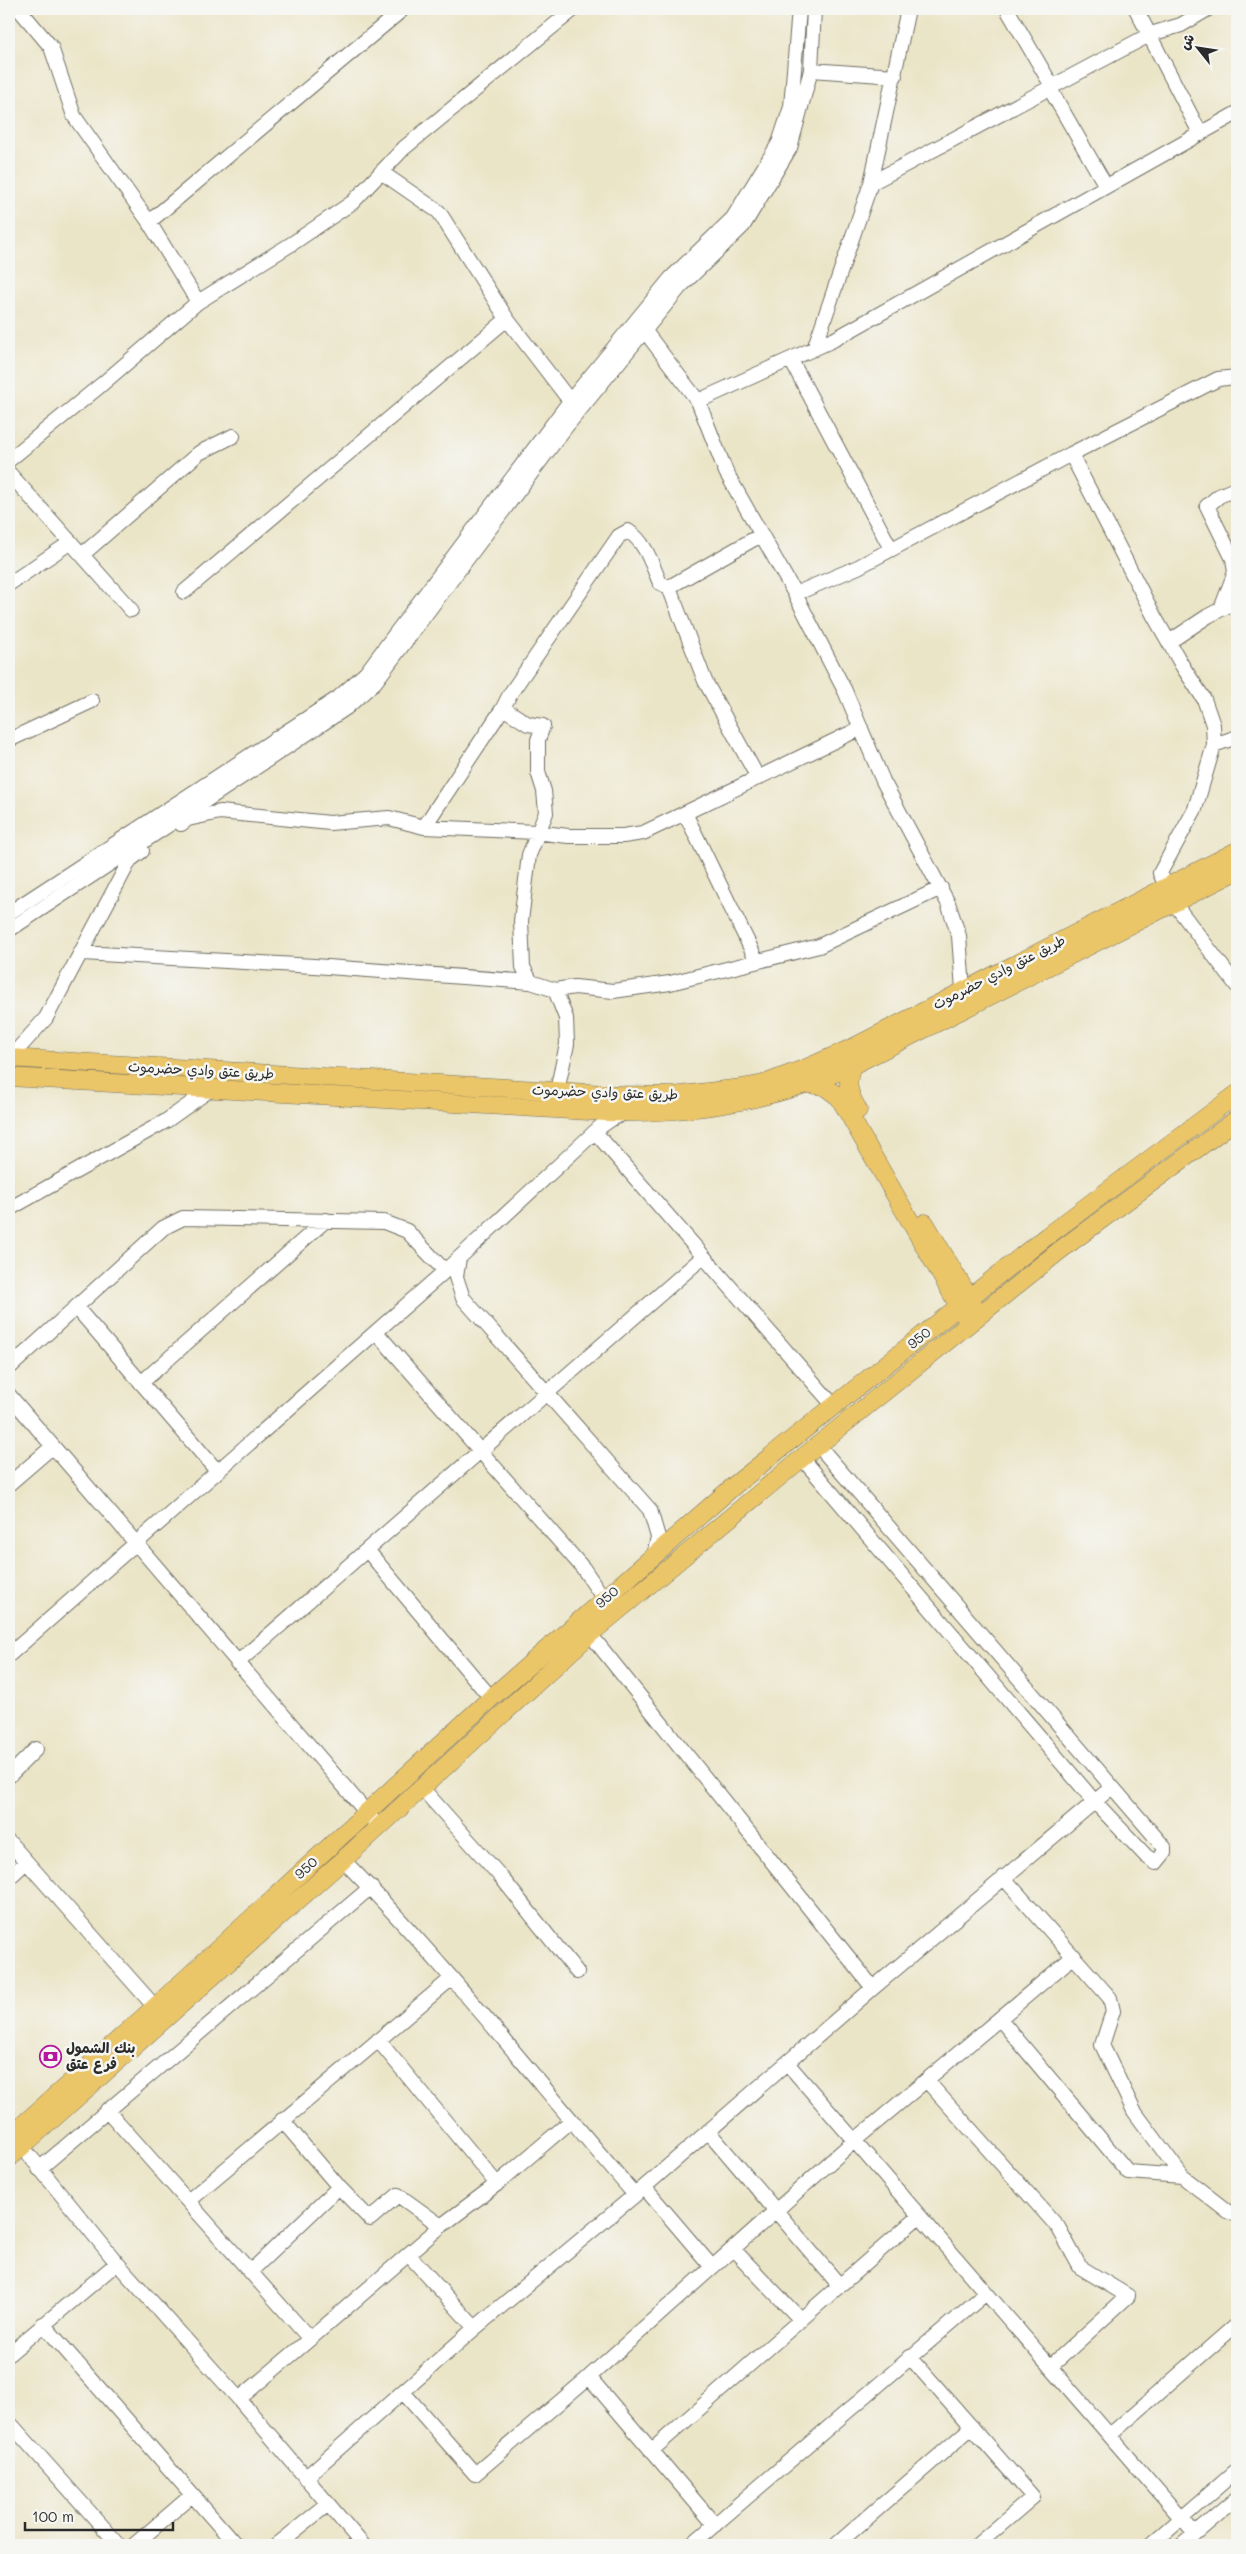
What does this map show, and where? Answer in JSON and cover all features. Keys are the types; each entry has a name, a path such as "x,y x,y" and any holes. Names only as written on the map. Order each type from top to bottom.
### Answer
{"main road":[{"name":"طريق عتق وادي حضرموت","path":"9,1077 630,1112 713,1100 764,1084 854,1047 1237,851"},
{"name":"طريق عتق وادي حضرموت","path":"9,1061 713,1100 759,1099 807,1084 852,1066 1237,871"},
{"path":"852,1066 848,1080 851,1099 974,1319"},
{"path":"807,1084 824,1086 839,1097 964,1301"},
{"name":"950","path":"13,2144 155,2007 491,1698 736,1484 964,1301 1237,1094"},
{"name":"950","path":"13,2144 343,1860 590,1634 802,1458 1059,1251 1237,1119"}],"street":[{"path":"19,9 51,47 74,116 149,222 198,302"},
{"path":"149,222 403,9"},
{"path":"9,460 101,386 198,302 293,243 353,202 404,148 574,9"},
{"path":"9,913 338,698 366,673 570,401 671,278 733,218 779,143 791,107 799,9"},
{"path":"9,930 346,708 376,682 565,428 680,287 743,226 790,148 811,70 814,9"},
{"path":"814,349 870,183 895,76 908,9"},
{"path":"1007,9 1049,81 1050,89 1106,186"},
{"path":"1136,9 1151,34 1200,133"},
{"path":"870,183 1151,34 1181,25 1208,9"},
{"path":"811,70 895,76"},
{"path":"698,402 814,349 953,274 1237,113"},
{"path":"381,172 438,212 507,319 570,401"},
{"path":"184,592 263,523 507,319"},
{"path":"644,330 698,402 726,472 795,594 845,691 883,781 948,903 959,936 964,990"},
{"path":"791,360 892,549"},
{"path":"795,594 858,567 1071,454 1218,380 1237,377"},
{"path":"82,555 199,453 233,436"},
{"path":"1071,454 1169,642 1204,699 1213,725 1214,745 1195,809 1160,873 1174,904 1237,986"},
{"path":"9,473 131,610"},
{"path":"1221,609 1235,572 1233,559 1207,506 1218,496 1237,488"},
{"path":"424,827 503,708 510,694 618,536 628,531 635,536 646,550 660,583 669,587 705,681 758,778"},
{"path":"669,587 762,536"},
{"path":"9,584 71,542"},
{"path":"1169,642 1237,601"},
{"path":"9,740 92,701"},
{"path":"503,708 528,724 543,726 538,740 538,772 546,803 546,812 536,832 529,855 521,921 523,966 531,982"},
{"path":"9,1061 46,1018 130,860 188,819 220,812 330,823 388,818 424,827 536,832 568,836 623,836 643,833 861,728"},
{"path":"1214,745 1237,737"},
{"path":"685,813 757,961"},
{"path":"82,953 314,966 531,982 556,990 576,987 613,991 670,983 819,946 940,888"},
{"path":"556,990 566,1018 567,1044 557,1091"},
{"path":"9,1209 166,1121 210,1089"},
{"path":"575,1110 587,1122 593,1135 834,1406"},
{"path":"9,1655 446,1271 593,1135 613,1118 630,1112"},
{"path":"9,1368 163,1228 176,1220 191,1217 384,1222 400,1227 414,1236 446,1271"},
{"path":"141,1383 326,1220"},
{"path":"237,1663 703,1257"},
{"path":"459,1258 456,1277 463,1298 650,1510 658,1536 654,1555"},
{"path":"76,1307 217,1472"},
{"path":"376,1332 583,1568 604,1599"},
{"path":"9,1396 379,1826"},
{"path":"802,1458 1096,1802 1146,1856 1156,1863 1164,1853 1164,1847 818,1445"},
{"path":"9,1484 52,1447"},
{"path":"367,1550 491,1698"},
{"path":"590,1634 873,1988"},
{"path":"9,1776 36,1749"},
{"path":"421,1787 502,1877 577,1972"},
{"path":"305,2478 475,2328 639,2191 873,1988 1112,1787"},
{"path":"9,1842 155,2007"},
{"path":"343,1860 371,1887 452,1978 571,2121 712,2267"},
{"path":"9,1878 26,1862"},
{"path":"1003,1878 1110,1998 1113,2011 1102,2045 1134,2111 1182,2176 1228,2212 1237,2215"},
{"path":"39,2169 371,1887"},
{"path":"403,2392 475,2474 588,2377 854,2141 1074,1956"},
{"path":"188,2201 452,1978"},
{"path":"1000,2019 1128,2172 1182,2176"},
{"path":"378,2040 497,2184"},
{"path":"787,2063 1195,2534"},
{"path":"927,2080 1058,2227 1080,2267 1128,2296 1050,2367"},
{"path":"107,2110 310,2339"},
{"path":"282,2120 339,2187 370,2218 398,2195 441,2226"},
{"path":"240,2399 441,2226 497,2184 571,2121"},
{"path":"708,2132 840,2286"},
{"path":"13,2144 39,2169 118,2263 240,2399 363,2545"},
{"path":"251,2271 339,2187"},
{"path":"651,2451 919,2216"},
{"path":"733,2249 801,2320"},
{"path":"409,2255 475,2328"},
{"path":"9,2354 118,2263"},
{"path":"691,2545 986,2293"},
{"path":"43,2324 236,2545"},
{"path":"1110,2436 1237,2324"},
{"path":"910,2357 1033,2497 977,2545"},
{"path":"588,2377 715,2525"},
{"path":"9,2422 119,2545"},
{"path":"836,2545 972,2428"},
{"path":"1150,2545 1237,2470"},
{"path":"134,2545 192,2495"},
{"path":"1182,2545 1237,2498"},
{"path":"277,2545 328,2504"}],"place":[{"name":"بنك الشمول فرع عتق","path":"50,2056"}]}
